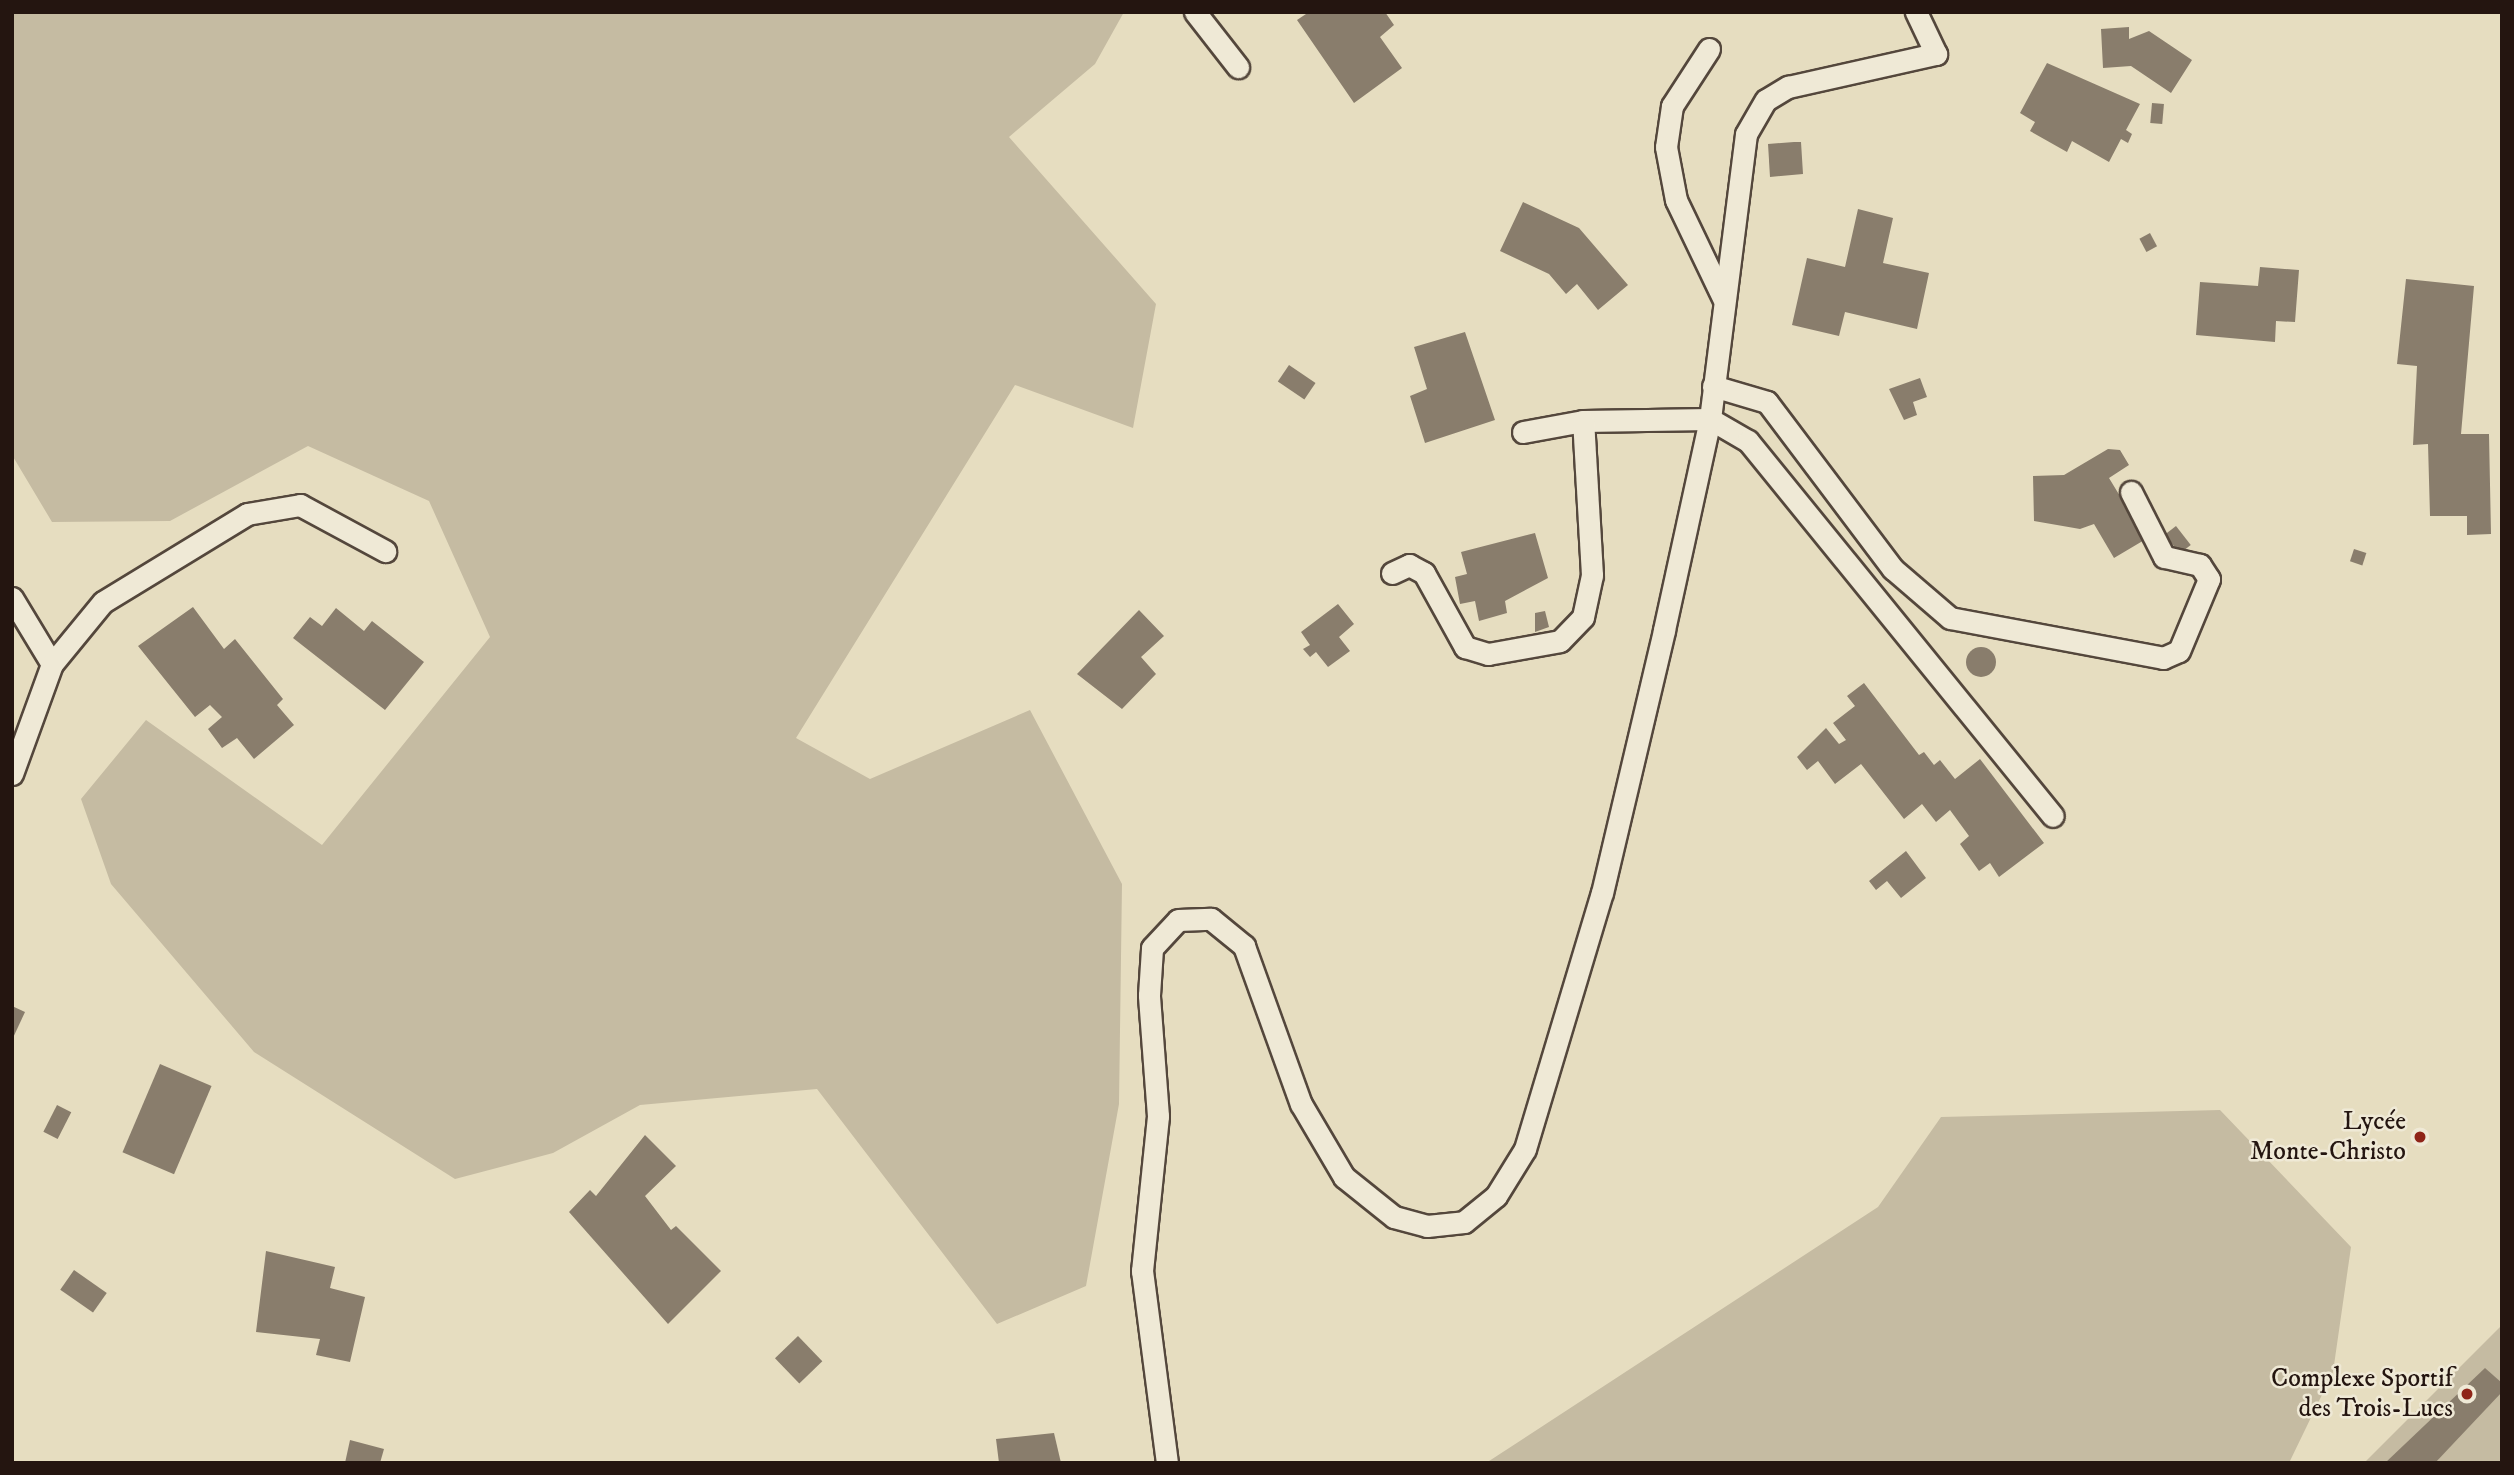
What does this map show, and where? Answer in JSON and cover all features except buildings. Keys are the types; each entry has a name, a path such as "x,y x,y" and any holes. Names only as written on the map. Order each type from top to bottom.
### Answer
{"lane":[{"path":"1195,12 1238,67"},
{"path":"1167,1463 1142,1271 1158,1116 1149,995 1152,948 1178,920 1200,919 1211,919 1244,946 1301,1104 1344,1177 1394,1217 1427,1226 1464,1222 1496,1196 1525,1149 1602,893 1710,419 1723,298 1746,134 1766,100 1810,79 1936,54 1916,12"},
{"path":"1709,49 1672,106 1666,147 1676,200 1723,298"},
{"path":"1713,386 1767,401 1893,569 1950,618 2163,658 2179,651 2209,579 2200,565 2164,557 2131,492"},
{"path":"1522,432 1583,421 1710,419 1748,441 2053,816"},
{"path":"1392,573 1409,565 1424,573 1465,647 1488,654 1560,641 1583,617 1592,575 1583,421"},
{"path":"12,774 52,664 103,602 247,514 300,505 385,551"},
{"path":"12,598 52,664"}],"shaded area":[{"path":"12,12 1124,12 1095,64 1009,137 1156,304 1133,428 1015,385 796,738 870,779 1030,710 1122,884 1119,1104 1086,1286 997,1324 817,1089 640,1105 553,1153 455,1179 254,1052 111,884 81,799 146,720 322,845 490,637 429,501 308,446 170,521 52,522 12,455"},
{"path":"2220,1110 2351,1247 2333,1372 2289,1463 1486,1463 1878,1207 1941,1117"},
{"name":"Complexe Sportif des Trois-Lucs","path":"2502,1325 2502,1463 2364,1463"}],"place":[{"name":"Lycée Monte-Christo","path":"2420,1137"},
{"name":"Complexe Sportif des Trois-Lucs","path":"2467,1394"}]}
